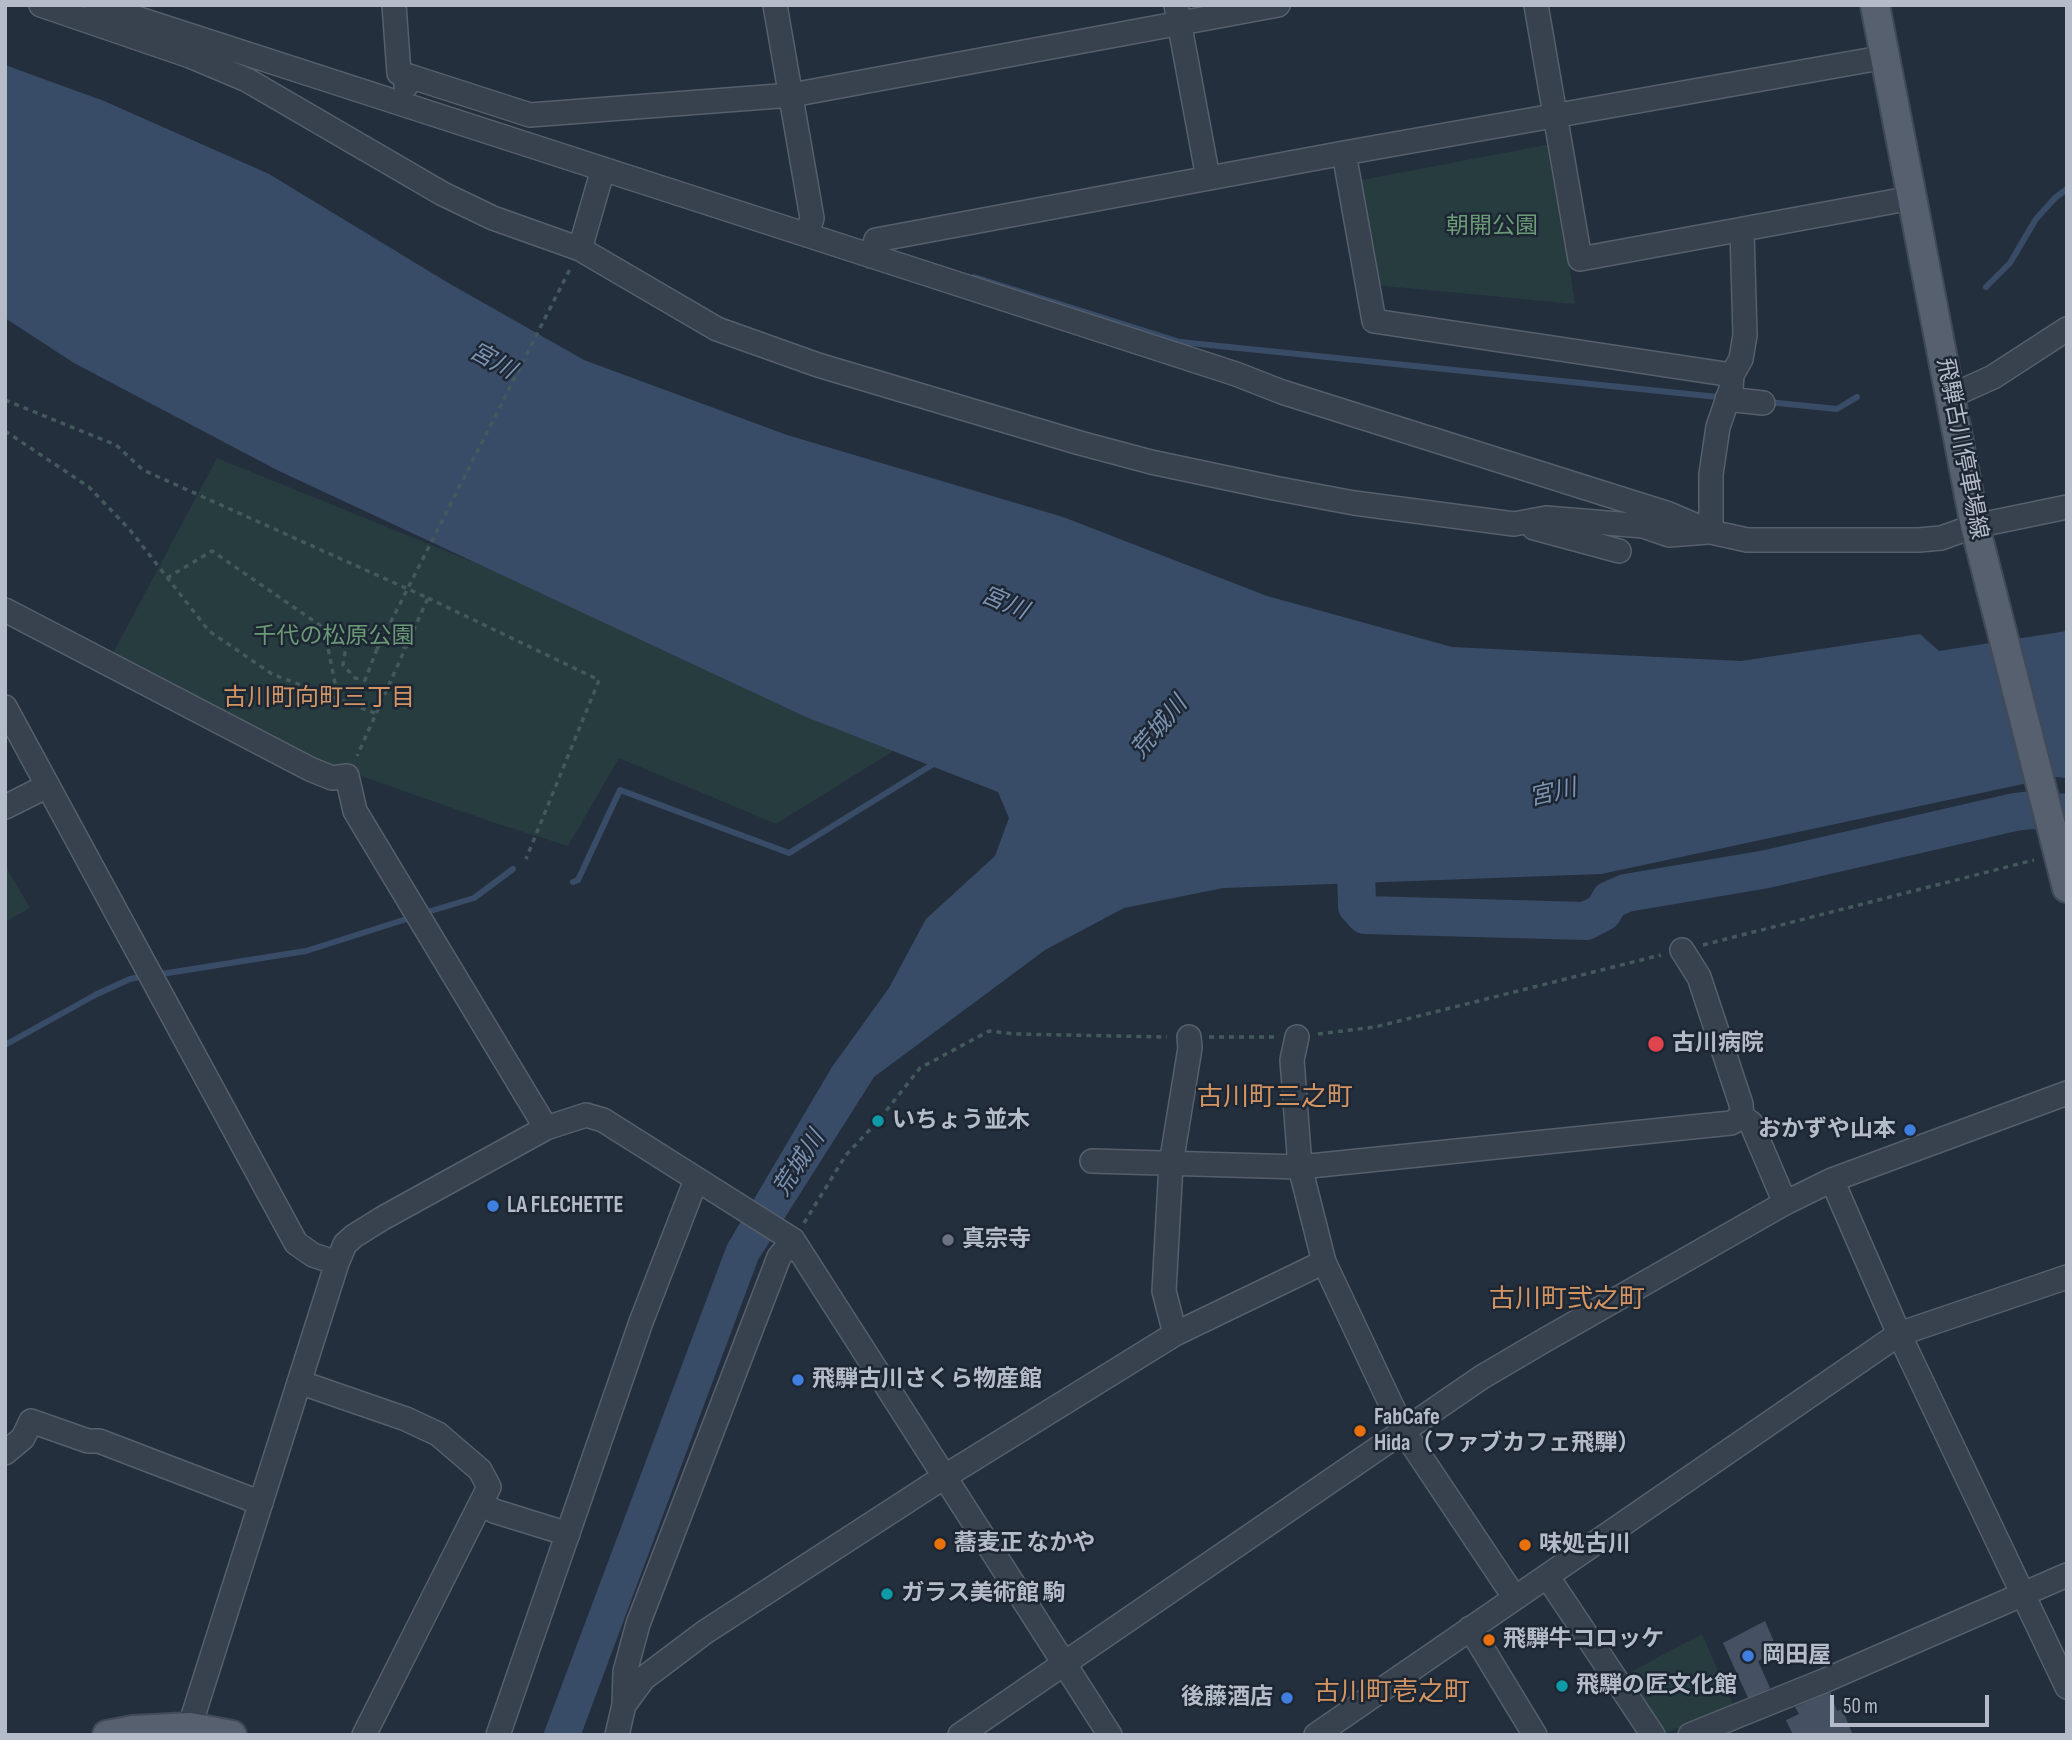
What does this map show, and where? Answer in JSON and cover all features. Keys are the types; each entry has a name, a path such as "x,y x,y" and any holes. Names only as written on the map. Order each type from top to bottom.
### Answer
{"main road":[{"name":"飛騨古川停車場線","path":"1875,5 1977,534 2067,888"},
{"path":"107,1735 133,1730 232,1735"}],"street":[{"path":"40,5 190,56 247,80 443,194 736,338 818,365 1151,462 1354,503 1514,524 1619,551"},
{"path":"96,5 404,91 530,115 792,95 1178,14 1278,5"},
{"path":"394,5 399,73 404,91"},
{"path":"775,5 792,95 809,228"},
{"path":"1536,5 1580,259 1912,198"},
{"path":"1178,14 1208,178"},
{"path":"873,249 1208,178 1886,57"},
{"path":"404,91 603,169 809,228 1282,392 1656,510 1711,532 1747,540 1919,540 1977,534 2067,507"},
{"path":"1344,153 1374,321 1732,375"},
{"path":"575,259 603,169"},
{"path":"1711,532 1712,474 1718,428 1732,375 1741,359 1745,335 1742,230"},
{"path":"1951,396 1993,377 2067,329"},
{"path":"1727,399 1763,403"},
{"path":"1514,524 1546,518 1643,526 1669,535 1711,532"},
{"path":"5,610 310,769 332,778 347,776 355,811 546,1128"},
{"path":"5,707 296,1243 313,1255 337,1263"},
{"path":"5,807 47,786"},
{"path":"1682,950 1699,977 1741,1104 1742,1116 1751,1123 1785,1203"},
{"path":"1175,1334 1164,1290 1171,1164 1190,1048 1189,1037"},
{"path":"1297,1037 1292,1059 1300,1167 1324,1262 1404,1432 1515,1598"},
{"path":"960,1735 1482,1377 1785,1203 1832,1180 2067,1093"},
{"path":"188,1731 345,1244 354,1236 546,1128 586,1115 603,1121 793,1240 1111,1735"},
{"path":"1093,1161 1300,1167 1731,1123 1742,1116"},
{"path":"1832,1180 1899,1334 2067,1687"},
{"path":"498,1735 641,1322 701,1183"},
{"path":"617,1735 624,1705 625,1672 638,1624 779,1257 793,1240"},
{"path":"624,1705 644,1678 705,1632 944,1477 1175,1334 1324,1262"},
{"path":"1316,1735 1899,1334 2067,1277"},
{"path":"299,1382 406,1419 438,1434 480,1470 489,1487 364,1735"},
{"path":"5,1453 23,1437 31,1422 88,1441 99,1441 261,1503"},
{"path":"481,1503 494,1511 568,1534"},
{"path":"1690,1735 1721,1729 2067,1575"},
{"path":"1546,1576 1653,1735"},
{"path":"1470,1628 1535,1735"}],"path":[{"path":"406,649 363,627 346,646 343,665 355,678 366,680 377,649 575,259"},
{"path":"5,400 116,445 143,470 428,598 599,680 526,859"},
{"path":"5,431 89,487 130,530 209,631 272,674 378,714"},
{"path":"167,578 212,551 324,628 338,698"},
{"path":"347,776 378,714 428,598"},
{"path":"793,1240 846,1155 878,1121 920,1068 989,1031 1015,1034 1297,1037 1374,1027 1682,950 2057,850"}],"green space":[{"name":"朝開公園","path":"1551,144 1575,304 1374,285 1356,181"},
{"name":"千代の松原公園","path":"217,458 911,740 776,824 619,758 568,846 284,749 112,655"},
{"path":"5,865 30,908 5,922"},
{"path":"1702,1634 1733,1705 1664,1734 1625,1675"}],"water":[{"path":"5,65 104,101 269,174 445,281 584,360 787,435 1063,517 1267,596 1452,647 1741,661 1920,634 1939,651 2067,631 2067,778 2056,777 1601,874 1223,888 1124,908 1045,950 874,1077 758,1260 581,1735 543,1735 727,1245 832,1067 889,988 926,919 995,856 1009,818 998,792 806,717 277,470 74,363 5,318"}],"building":[{"name":"岡田屋","path":"1765,1621 1778,1651 1758,1661 1770,1688 1749,1700 1723,1643"},
{"path":"1830,1691 1837,1711 1842,1709 1853,1735 1793,1735 1786,1720 1799,1714 1795,1707"}],"waterway":[{"path":"1986,287 2010,263 2036,219 2067,189"},
{"path":"974,277 1180,342 1718,397"},
{"path":"1768,402 1837,409 1857,397"},
{"path":"573,882 578,880 620,790 789,853 935,763"},
{"path":"1355,831 1357,906 1365,915 1586,921 1603,912 1610,900 1626,893 1767,869 2015,812 2031,810 2067,813"},
{"path":"424,913 474,898 513,869"},
{"path":"155,975 306,951 413,917"},
{"path":"5,1045 97,994 130,979 144,976"}],"place":[{"name":"古川病院","path":"1656,1044"},
{"name":"いちょう並木","path":"878,1121"},
{"name":"おかずや山本","path":"1910,1130"},
{"name":"LA FLECHETTE","path":"493,1206"},
{"name":"真宗寺","path":"948,1240"},
{"name":"飛騨古川さくら物産館","path":"798,1380"},
{"name":"FabCafe Hida（ファブカフェ飛騨）","path":"1360,1431"},
{"name":"蕎麦正 なかや","path":"940,1544"},
{"name":"味処古川","path":"1525,1545"},
{"name":"ガラス美術館 駒","path":"887,1594"},
{"name":"飛騨牛コロッケ","path":"1489,1640"},
{"name":"岡田屋","path":"1748,1656"},
{"name":"飛騨の匠文化館","path":"1562,1686"},
{"name":"後藤酒店","path":"1287,1698"}],"district":[{"name":"古川町向町三丁目","path":"319,699"},
{"name":"古川町三之町","path":"1275,1098"},
{"name":"古川町弐之町","path":"1567,1300"},
{"name":"古川町壱之町","path":"1392,1693"}],"water label":[{"name":"宮川","path":"492,362"},
{"name":"宮川","path":"1004,604"},
{"name":"荒城川","path":"1160,728"},
{"name":"宮川","path":"1553,794"},
{"name":"荒城川","path":"800,1164"}]}
